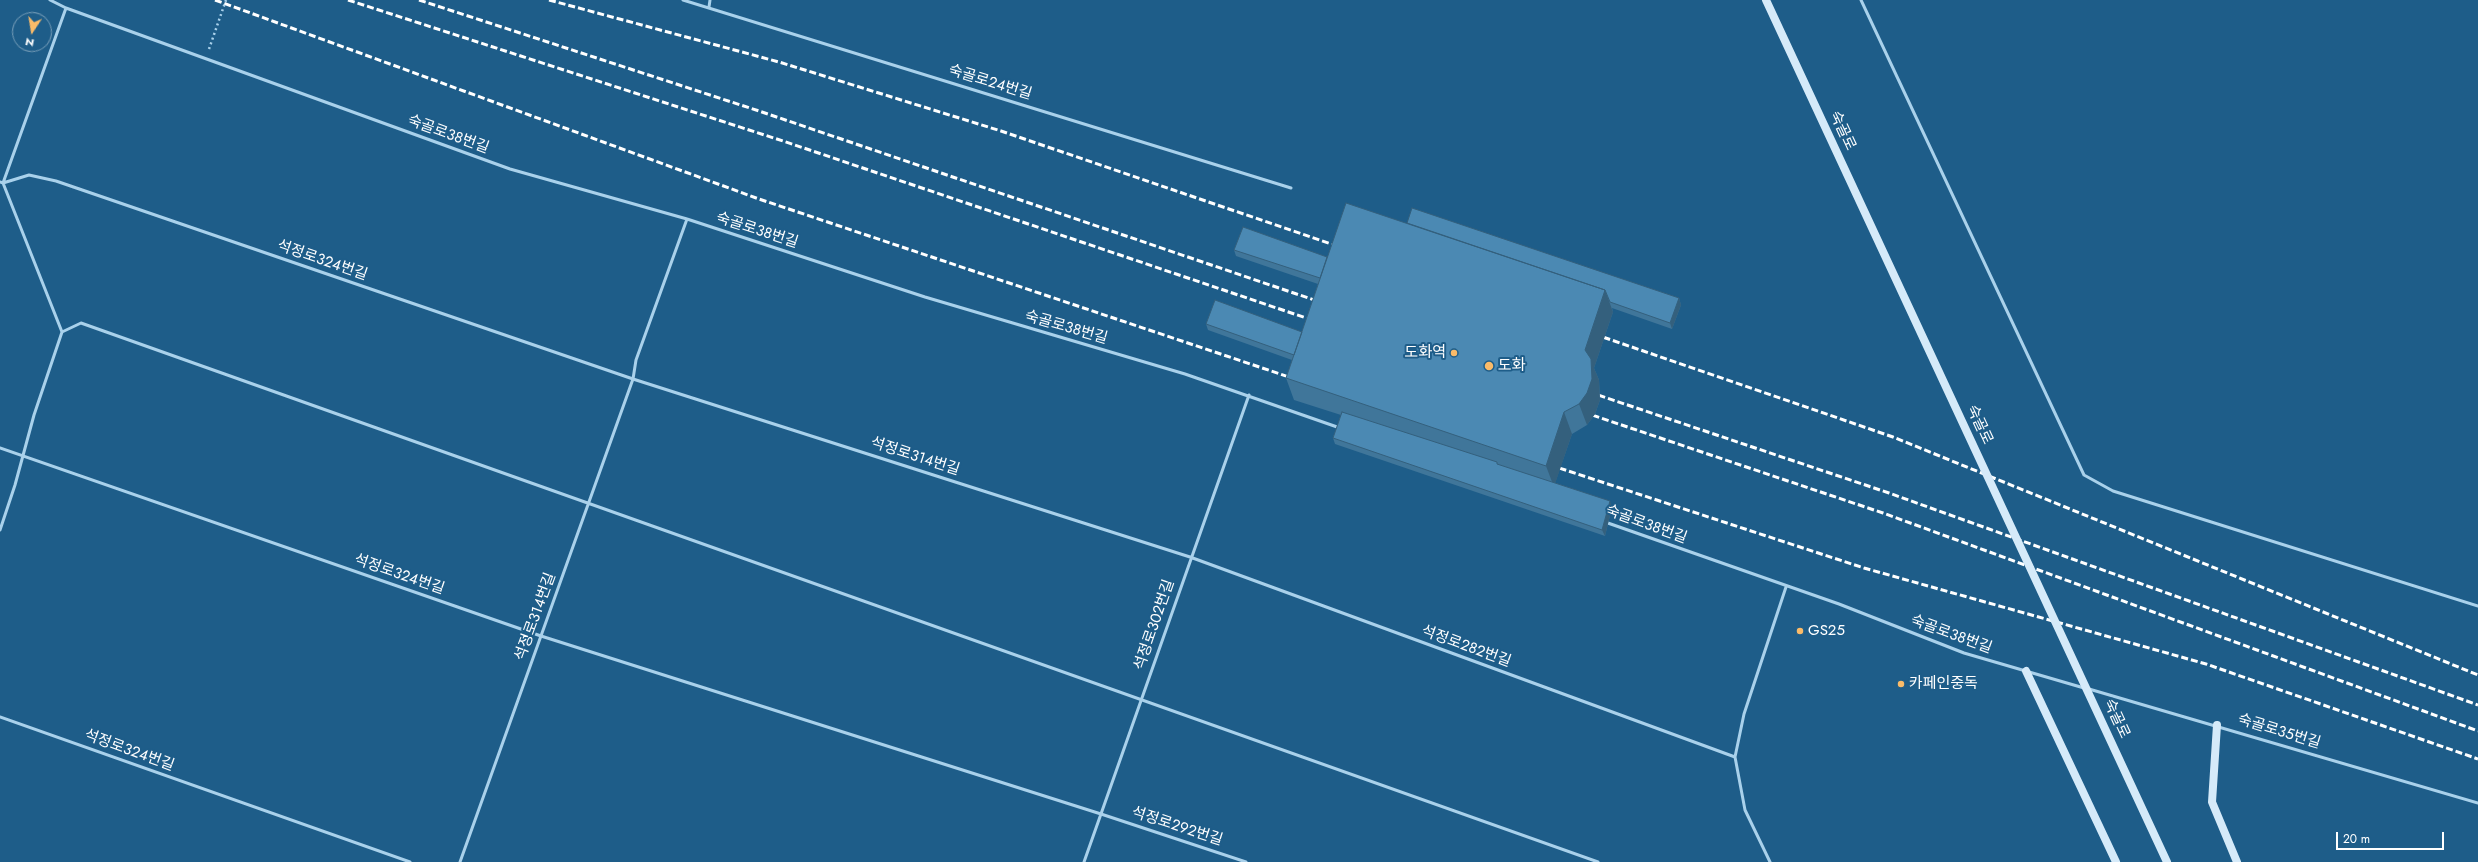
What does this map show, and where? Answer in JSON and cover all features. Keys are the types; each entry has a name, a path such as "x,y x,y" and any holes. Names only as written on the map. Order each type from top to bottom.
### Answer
{"main road":[{"name":"숙골로","path":"1766,0 2167,862"},
{"path":"2026,671 2116,862"},
{"path":"2217,725 2212,802 2237,862"}],"lane":[{"name":"숙골로38번길","path":"50,0 66,8 510,169 687,219 925,297 1249,395 1346,430"},
{"name":"숙골로24번길","path":"683,0 1291,188"},
{"path":"709,7 710,0"},
{"path":"1861,0 2084,475 2112,491 2478,606"},
{"path":"0,530 62,332 2,182 66,8"},
{"name":"석정로324번길","path":"2,182 29,175 56,181 633,379"},
{"name":"석정로314번길","path":"460,862 633,379 636,360 687,219"},
{"path":"62,332 81,323 1598,862"},
{"name":"석정로314번길","path":"633,379 1190,557"},
{"name":"석정로302번길","path":"1084,862 1190,557 1249,395"},
{"name":"석정로324번길","path":"0,448 541,636 1101,814"},
{"name":"숙골로38번길","path":"1599,520 1786,587 1839,604 1964,654 2074,685"},
{"name":"석정로282번길","path":"1190,557 1735,757"},
{"path":"1770,862 1745,810 1735,757 1744,714 1786,587"},
{"name":"숙골로35번길","path":"2074,685 2217,725 2478,803"},
{"name":"석정로324번길","path":"0,717 410,862"},
{"name":"석정로292번길","path":"1101,814 1246,862"}],"path":[{"path":"209,49 226,0"}],"building":[{"name":"도화역","path":"1346,203 1605,290 1585,350 1591,359 1592,379 1587,393 1579,404 1564,412 1546,466 1286,378"},
{"path":"1412,208 1679,298 1670,323 1610,302 1605,290 1407,223"},
{"path":"1243,227 1327,257 1320,278 1234,250"},
{"path":"1215,300 1302,332 1294,355 1206,324"},
{"path":"1342,412 1497,462 1497,464 1610,501 1602,530 1333,438"}],"railway":[{"path":"215,0 759,199 1298,380"},
{"path":"348,0 783,141 1318,322"},
{"path":"419,0 759,111 1323,303"},
{"path":"549,0 779,62 1001,131 1343,248"},
{"path":"1594,334 1893,437 2478,675"},
{"path":"1589,392 1889,493 2478,705"},
{"path":"1583,412 1883,513 2478,731"},
{"path":"1550,465 1864,568 2206,664 2478,759"}],"place":[{"name":"도화역","path":"1454,353"},
{"name":"도화","path":"1489,366"},
{"name":"GS25","path":"1800,631"},
{"name":"카페인중독","path":"1901,684"}]}
